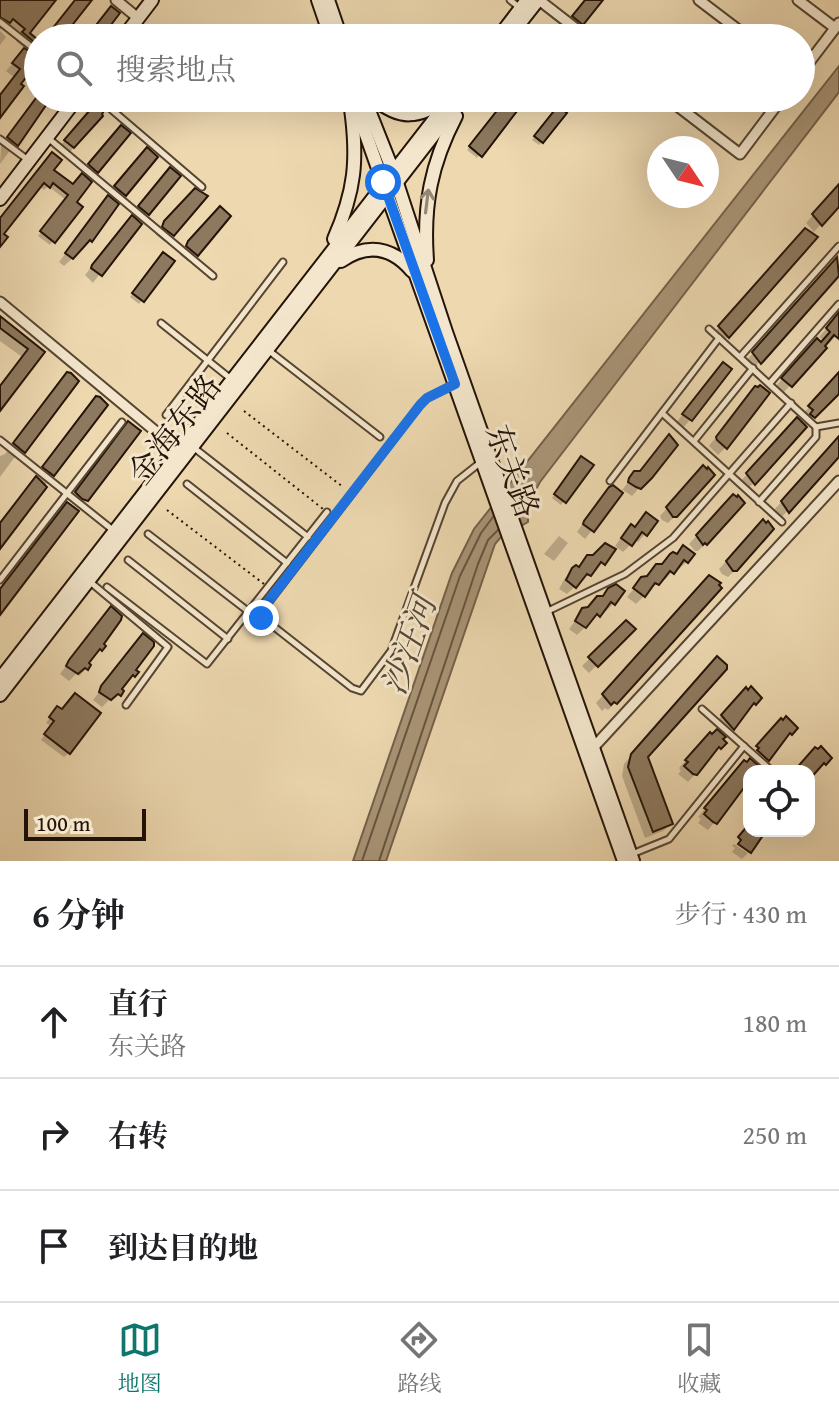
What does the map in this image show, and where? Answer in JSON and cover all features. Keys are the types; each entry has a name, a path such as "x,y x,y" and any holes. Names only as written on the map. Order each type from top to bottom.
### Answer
{"main road":[{"path":"134,24 152,0"},
{"path":"318,0 326,24"},
{"path":"328,0 336,24"},
{"path":"519,24 538,0"},
{"path":"509,24 524,4"},
{"path":"0,199 66,112"},
{"path":"329,262 353,182 356,147 352,112"},
{"name":"东关路","path":"358,112 390,182"},
{"name":"东关路","path":"368,112 455,384 629,859"},
{"path":"394,112 403,115 426,112"},
{"path":"390,182 440,112"},
{"path":"390,182 451,112"},
{"path":"422,277 426,202 433,169 456,112"},
{"name":"金海东路","path":"0,679 390,182"},
{"path":"329,262 370,248 391,252 422,277"},
{"name":"金海东路","path":"0,695 268,350 329,262"},
{"name":"东关路","path":"422,277 545,613 629,859"}],"street":[{"path":"116,0 138,18"},
{"path":"538,0 570,24"},
{"path":"699,0 731,24"},
{"path":"798,0 837,26 815,55"},
{"path":"685,112 740,154 772,112"},
{"path":"0,302 178,450"},
{"path":"593,748 839,481"}],"lane":[{"path":"510,0 524,4"},
{"path":"0,22 24,41"},
{"path":"114,112 202,187"},
{"path":"47,137 213,276"},
{"path":"0,139 29,161"},
{"path":"740,357 839,246"},
{"path":"166,415 283,262"},
{"path":"770,383 839,304"},
{"path":"161,323 232,380"},
{"path":"709,329 816,427 816,437 759,502"},
{"path":"610,481 719,338"},
{"path":"268,350 380,437"},
{"path":"694,441 753,368"},
{"path":"455,384 427,398 420,405 260,612 261,618 352,688 361,691 391,651 445,503 457,481 482,461"},
{"path":"545,613 625,574 659,549 685,526 791,403"},
{"path":"662,413 782,522"},
{"path":"0,580 122,422"},
{"path":"816,427 839,423"},
{"path":"1,443 114,531"},
{"path":"193,447 308,537"},
{"path":"187,484 287,563"},
{"path":"107,587 207,664 327,512"},
{"path":"148,534 249,612"},
{"path":"128,560 228,639"},
{"path":"88,581 168,647 126,705"},
{"path":"702,709 765,765"},
{"path":"629,859 669,839 744,746"}],"path":[{"path":"244,411 343,487"},
{"path":"227,433 327,512"},
{"path":"167,510 268,588"}],"water":[{"path":"839,66 839,92 540,482 528,504 528,522 495,544 386,861 353,861 452,573 474,529 803,112 815,112 815,96"}],"building":[{"path":"0,0 56,0 37,24 24,24 24,28 13,19 10,23 0,17"},
{"path":"75,0 92,0 73,24 56,24"},
{"path":"585,0 603,0 584,24 572,16"},
{"path":"111,6 120,13 112,24 97,24"},
{"path":"24,48 24,80 21,84 24,86 0,118 0,95 20,69 12,63"},
{"path":"26,112 41,112 18,146 7,137"},
{"path":"88,112 103,112 74,148 64,140"},
{"path":"496,112 516,112 482,157 469,146"},
{"path":"553,112 567,113 543,143 534,136"},
{"path":"121,125 131,133 98,173 88,164"},
{"path":"147,147 158,157 126,196 114,186"},
{"path":"52,152 62,160 54,170 73,184 82,173 92,182 77,202 83,207 55,243 40,231 68,195 53,183 50,188 44,183 4,234 8,237 0,247 0,218"},
{"path":"170,167 181,176 149,215 138,206"},
{"path":"839,184 839,207 822,226 812,214"},
{"path":"195,188 208,196 174,236 162,227 164,221"},
{"path":"108,195 119,204 92,242 90,240 73,259 65,253"},
{"path":"220,206 231,216 198,256 186,246 188,241"},
{"path":"132,215 142,224 102,276 91,268 92,265"},
{"path":"805,228 818,237 729,338 718,326"},
{"path":"163,252 175,261 144,302 132,293"},
{"path":"837,257 839,276 761,364 752,352"},
{"path":"839,312 839,339 834,335 825,346 827,348 792,387 781,378 817,338 821,342 830,332 826,328"},
{"path":"0,316 45,352 0,411 0,386 28,349 0,328"},
{"path":"723,362 732,369 692,421 682,414"},
{"path":"67,372 79,381 25,453 13,443"},
{"path":"839,372 839,394 815,418 808,406"},
{"path":"760,385 770,393 727,449 716,437 755,386"},
{"path":"96,396 108,405 54,476 42,467"},
{"path":"797,417 807,427 755,485 746,473"},
{"path":"128,421 141,431 88,501 82,499 75,492"},
{"path":"669,434 678,445 652,478 641,489 628,482 634,471 640,471"},
{"path":"839,436 839,457 789,513 781,501"},
{"path":"581,456 594,465 566,503 554,494"},
{"path":"703,465 715,475 677,517 673,517 666,507"},
{"path":"36,476 47,487 0,549 0,523"},
{"path":"613,485 623,493 594,532 583,524 584,521"},
{"path":"733,494 745,503 707,545 703,545 696,535"},
{"path":"67,502 79,511 0,615 0,589"},
{"path":"646,512 658,521 647,536 642,532 632,546 621,538 631,524 635,527"},
{"path":"763,519 774,529 737,571 733,571 726,561"},
{"path":"605,543 616,549 605,565 601,562 591,576 587,574 576,588 566,580 572,568 576,565 579,567 587,555 593,555"},
{"path":"683,545 695,554 688,563 684,560 674,574 670,571 659,585 655,583 645,597 633,588 656,564 662,564 673,552 677,554"},
{"path":"709,575 721,583 722,588 617,704 614,702 611,705 602,694"},
{"path":"616,584 625,591 615,605 611,602 600,617 597,614 586,628 575,621 582,608 588,607 597,596 603,596 608,588"},
{"path":"111,606 122,616 121,620 104,644 106,646 89,663 88,670 85,668 78,674 66,666"},
{"path":"626,620 636,629 598,667 588,657"},
{"path":"143,633 154,642 154,646 136,670 139,672 122,689 121,696 118,694 111,700 99,692 101,686"},
{"path":"717,656 727,665 727,669 648,757 673,824 653,832 628,767 631,754"},
{"path":"751,686 762,698 756,705 754,703 734,730 721,715 746,687 748,690"},
{"path":"75,693 101,713 70,754 44,734 54,721 49,717 57,706 62,709"},
{"path":"786,716 798,728 792,735 790,733 769,761 756,746"},
{"path":"717,729 726,737 723,739 727,743 721,749 719,747 697,775 693,774 684,766 688,762 685,760 710,732 712,734"},
{"path":"821,746 832,758 826,765 824,763 815,773 815,765 799,765 815,747 818,749"},
{"path":"750,758 758,765 743,765 743,789 717,824 713,822 704,814 707,810 704,808 744,760 747,762"},
{"path":"743,831 743,837 762,837 751,853 738,844 741,840 738,837"}],"route":[{"path":"261,618 260,612 420,405 427,398 455,384 383,182"}],"water label":[{"name":"沙汪河","path":"408,645"}]}
